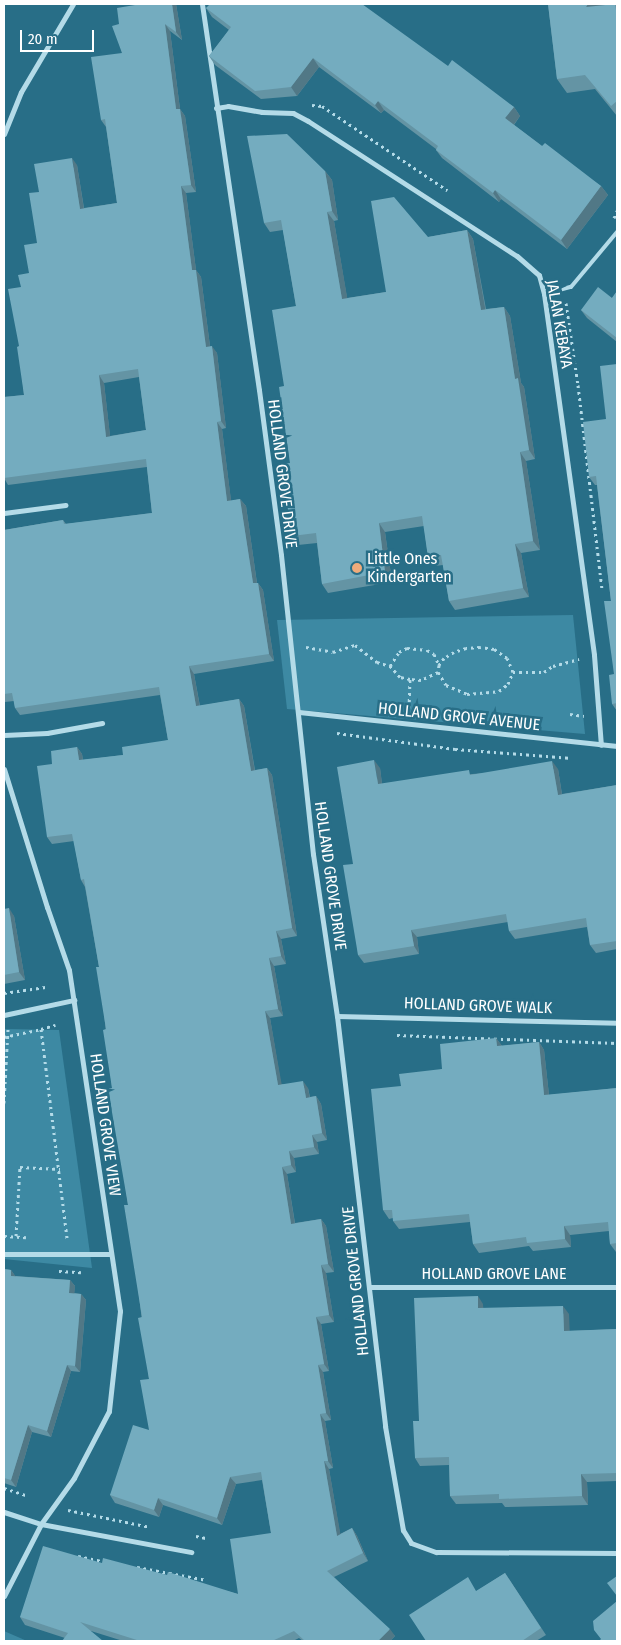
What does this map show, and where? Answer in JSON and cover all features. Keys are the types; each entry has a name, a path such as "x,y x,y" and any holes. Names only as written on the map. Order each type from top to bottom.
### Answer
{"street":[{"path":"4,134 20,92 73,4"},
{"name":"HOLLAND GROVE DRIVE","path":"202,4 259,390 299,712 313,854 337,1016 390,1466 403,1530 411,1542 436,1552 617,1553"},
{"name":"JALAN KEBAYA","path":"216,108 228,106 262,112 293,113 517,256 539,275 544,294 594,655 601,745"},
{"path":"4,513 65,504"},
{"name":"HOLLAND GROVE AVENUE","path":"299,712 617,746"},
{"path":"4,735 47,733 102,723"},
{"name":"HOLLAND GROVE VIEW","path":"4,769 47,907 69,970 120,1311 109,1411 74,1478 41,1524 4,1596"},
{"path":"5,1015 74,1000"},
{"name":"HOLLAND GROVE WALK","path":"337,1016 617,1023"},
{"path":"4,1254 110,1254"},
{"name":"HOLLAND GROVE LANE","path":"370,1287 617,1287"},
{"path":"4,1512 41,1524 191,1552"}],"lane":[{"path":"544,294 570,287 582,276 617,232"}],"path":[{"path":"304,104 322,106 450,193"},
{"path":"564,289 579,395 603,598"},
{"path":"291,645 334,652 355,645 376,662 390,666 400,677 410,679 421,680 438,672"},
{"path":"480,647 494,650 507,658 513,672 508,684 499,691 485,694 456,691 446,685 438,672 439,664 444,658 454,652 466,648 480,647"},
{"path":"390,666 399,652 416,648 434,654 439,664"},
{"path":"513,672 544,672 553,666 594,655"},
{"path":"406,724 410,679"},
{"path":"335,733 455,749 579,759"},
{"path":"4,993 46,987"},
{"path":"4,1103 5,1015"},
{"path":"6,1037 54,1025"},
{"path":"41,1029 68,1238 60,1238"},
{"path":"393,1035 617,1042"},
{"path":"16,1236 20,1167 60,1169"},
{"path":"4,1236 33,1237"},
{"path":"4,1488 26,1495"},
{"path":"68,1510 160,1529"},
{"path":"187,1534 206,1538"},
{"path":"72,1555 110,1562"},
{"path":"130,1566 207,1580"}],"shaded area":[{"path":"573,615 585,734 287,709 277,620"},
{"path":"4,1029 59,1030 92,1268 4,1259"},
{"path":"4,1631 27,1641 4,1641"}],"building":[{"path":"141,4 172,4 176,32 165,24 176,109 180,109 191,185 181,186 192,270 196,270 206,347 212,346 221,421 217,422 227,501 240,499 253,583 258,583 269,654 189,666 196,706 239,699 251,771 267,768 292,928 276,931 281,956 269,958 278,1009 265,1011 278,1085 303,1081 306,1098 316,1096 322,1133 312,1135 314,1147 289,1151 291,1165 282,1167 291,1224 321,1219 328,1264 321,1265 329,1315 316,1317 324,1364 318,1365 326,1413 320,1414 328,1461 324,1461 337,1536 352,1528 363,1553 327,1571 390,1629 378,1641 305,1641 294,1631 272,1641 140,1641 80,1622 103,1641 62,1641 68,1633 20,1617 43,1546 102,1563 103,1558 167,1575 168,1572 238,1594 230,1539 271,1533 261,1472 230,1477 217,1518 158,1498 154,1510 110,1495 133,1425 149,1430 140,1380 149,1379 138,1318 142,1317 124,1205 128,1205 108,1089 112,1088 103,1030 106,1029 96,967 99,967 84,879 81,880 72,834 47,837 37,766 52,764 51,751 77,747 79,760 123,755 122,747 168,740 159,687 15,708 12,693 4,694 4,530 63,520 64,524 152,513 146,459 4,478 4,397 24,395 17,347 19,346 8,289 21,287 18,275 29,273 24,245 37,243 29,193 39,192 34,164 72,158 80,209 117,203 105,119 101,120 91,57 122,53 112,26 119,24 117,8","holes":["138,369 146,430 106,437 99,375"]},
{"path":"210,4 362,4 448,66 452,60 514,107 505,118 542,146 545,143 601,186 561,240 495,190 493,193 436,150 438,146 378,101 375,105 313,58 291,87 255,91 209,56 231,27 206,8"},
{"path":"548,4 588,4 586,7 615,4 617,17 617,101 611,106 585,75 557,79"},
{"path":"287,134 325,171 332,211 327,212 342,299 386,292 371,201 394,197 428,237 467,230 481,310 504,307 515,379 518,378 529,450 520,452 533,541 515,544 523,588 449,601 441,555 428,557 422,516 379,523 385,572 322,584 316,533 292,536 281,464 290,463 279,387 284,386 272,310 296,306 281,220 264,223 247,136"},
{"path":"598,287 612,298 617,291 617,338 581,310"},
{"path":"617,364 617,703 612,704 609,675 614,674 604,601 611,601 596,476 589,477 583,422 606,419 600,366"},
{"path":"374,760 378,784 469,770 470,775 552,761 558,795 617,785 617,941 590,945 586,918 509,931 506,914 411,930 414,946 358,955 343,865 353,864 337,767"},
{"path":"9,908 19,972 4,975 4,909"},
{"path":"496,1038 497,1046 539,1042 544,1095 617,1088 617,1243 610,1244 608,1222 564,1226 565,1239 527,1243 526,1237 473,1244 469,1214 393,1221 392,1210 383,1210 371,1089 401,1086 399,1074 442,1069 440,1044"},
{"path":"4,1269 11,1270 11,1276 70,1280 69,1293 81,1294 75,1366 67,1365 47,1431 28,1425 11,1480 4,1478"},
{"path":"478,1296 478,1308 563,1306 564,1331 617,1329 617,1473 581,1474 582,1496 499,1499 499,1494 450,1496 449,1457 415,1458 413,1421 419,1421 414,1298"},
{"path":"505,1573 541,1628 522,1641 426,1641 409,1615 468,1577 476,1591"},
{"path":"617,1576 617,1596 607,1583"},
{"path":"617,1601 617,1641 599,1641 601,1639 594,1630 593,1621"}],"place":[{"name":"Little Ones Kindergarten","path":"357,568"}]}
